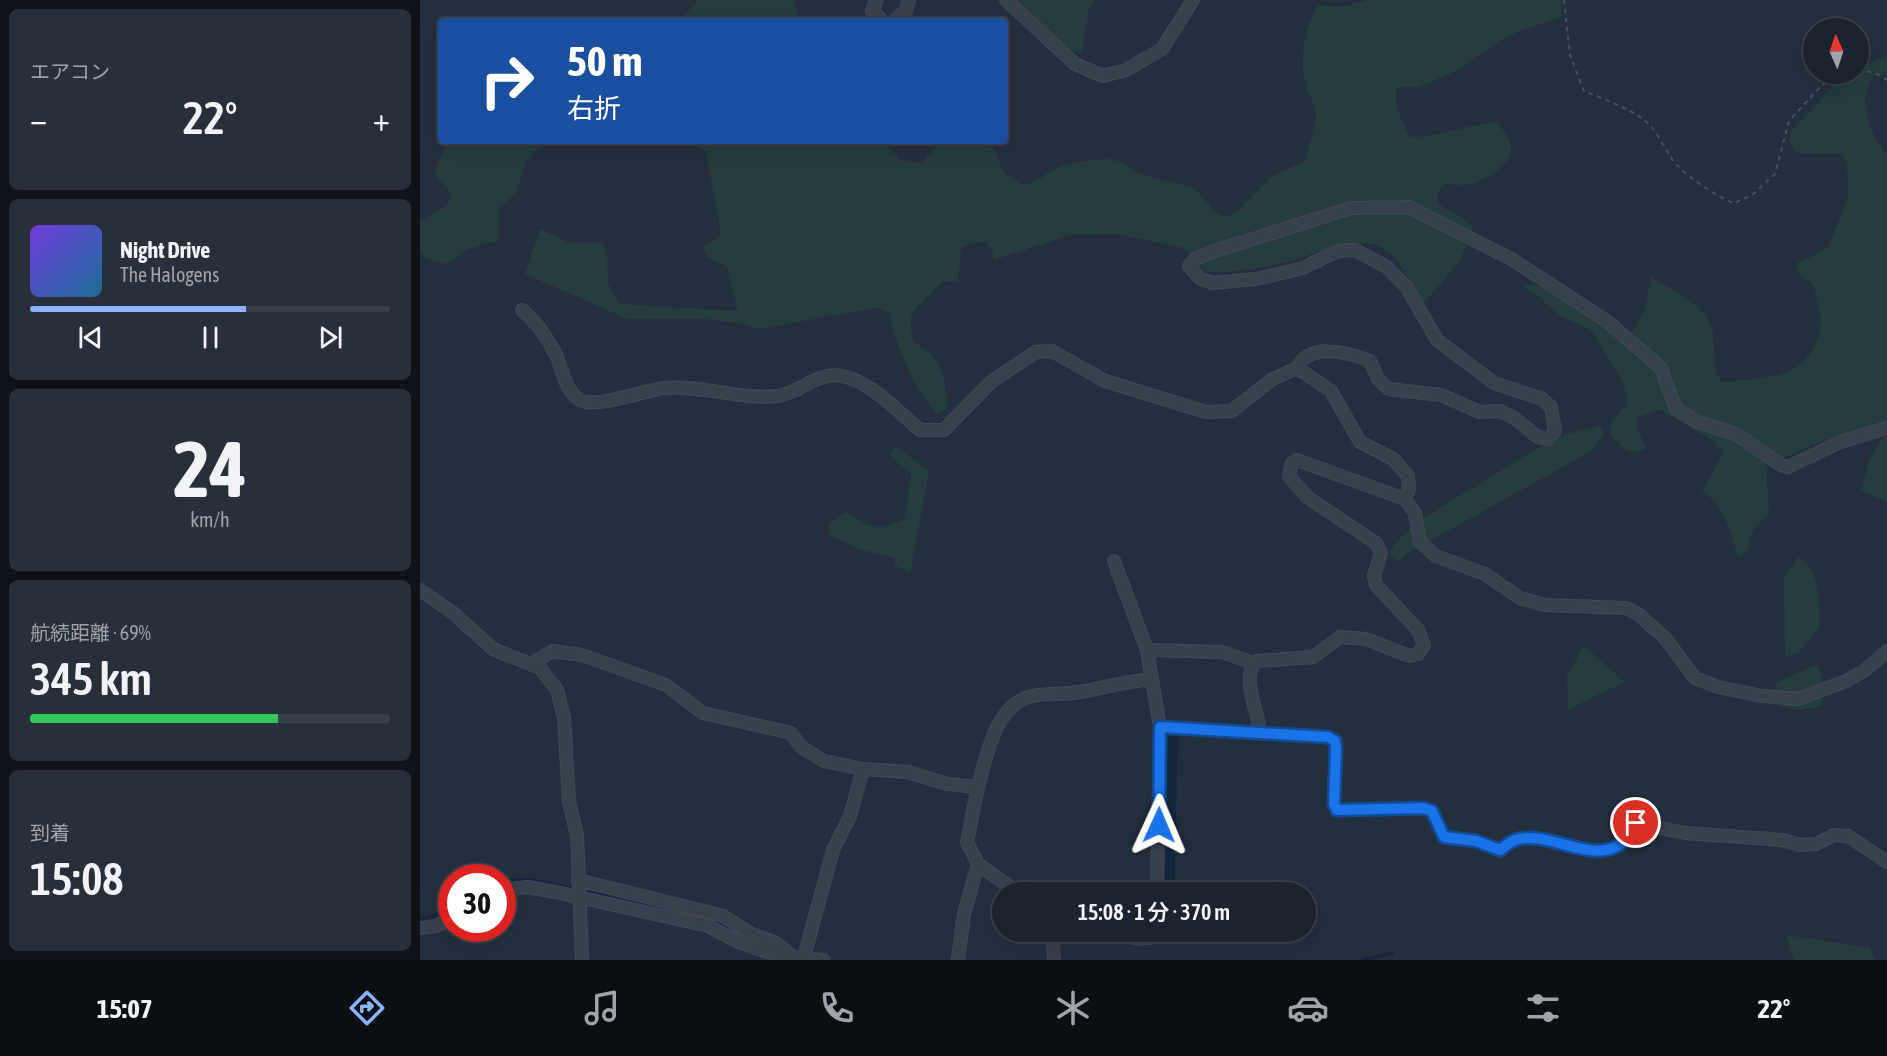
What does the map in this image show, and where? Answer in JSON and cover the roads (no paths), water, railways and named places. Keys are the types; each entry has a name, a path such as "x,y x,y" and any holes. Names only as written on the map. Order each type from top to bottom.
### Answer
{"street":[{"path":"877,0 872,11 880,18"},
{"path":"897,18 906,10 909,0"},
{"path":"1005,0 1075,64 1103,76 1126,70 1161,49 1193,0"},
{"path":"522,310 543,330 572,394 583,402 603,401 666,388 712,389 747,396 780,396 819,378 832,375 845,376 863,384 920,430 944,430 992,381 1036,352 1052,351 1105,381 1206,412 1232,411 1271,380 1297,368 1300,360 1308,354 1353,354 1370,361 1378,379 1389,389 1441,395 1480,412 1500,411 1538,437 1548,439 1555,431 1551,407 1542,399 1494,384 1478,369 1437,340 1407,288 1387,267 1355,250 1338,251 1303,268 1268,276 1213,283 1201,279 1189,266 1195,259 1215,251 1351,208 1409,207 1513,260 1592,311 1660,368 1676,409 1698,422 1736,434 1781,465 1788,466 1840,442 1887,428"},
{"path":"1297,368 1331,391 1360,442 1393,459 1408,476 1405,499"},
{"path":"1147,650 1222,652 1254,663 1313,657 1340,638 1366,639 1409,656 1418,654 1424,645 1418,630 1376,585 1374,576 1381,553 1376,543 1307,497 1289,476 1288,471 1292,463 1297,460 1405,499 1415,513 1420,542 1436,556 1485,574 1520,598 1544,605 1626,608 1638,614 1666,639 1695,678 1718,687 1762,696 1798,699 1846,681 1864,671 1887,651"},
{"path":"1114,561 1147,650 1160,727 1157,882"},
{"path":"420,590 420,596"},
{"path":"420,590 452,612 493,649 532,663 553,682 561,704 569,802 577,835 582,960"},
{"path":"532,663 553,651 582,655 666,685 703,713 791,734 801,747 824,761 863,769 908,772 947,784 978,787"},
{"path":"1252,733 1258,724 1249,673 1254,663"},
{"path":"1003,882 978,864 967,842 978,787 993,736 1008,711 1022,700 1152,679"},
{"path":"1160,727 1332,738 1336,749 1334,804 1337,810 1424,808 1432,811 1444,837 1476,841 1500,850 1514,840 1530,838 1594,850 1608,849 1623,842 1636,823 1685,833 1783,840 1799,845 1816,844 1834,835 1848,836 1887,862"},
{"path":"798,957 833,850 850,816 863,769"},
{"path":"958,960 964,914 978,864"},
{"path":"578,880 723,916 750,933 782,946 798,957"},
{"path":"516,888 528,887 708,926 746,945 776,955 823,960"},
{"path":"420,928 438,925"},
{"path":"1053,942 1054,960"}],"water":[{"path":"1163,736 1178,737 1174,882 1159,882"}],"waterway":[{"path":"516,881 543,882 713,921 729,930"},
{"path":"420,920 438,914"},
{"path":"1363,960 1392,953"}]}
